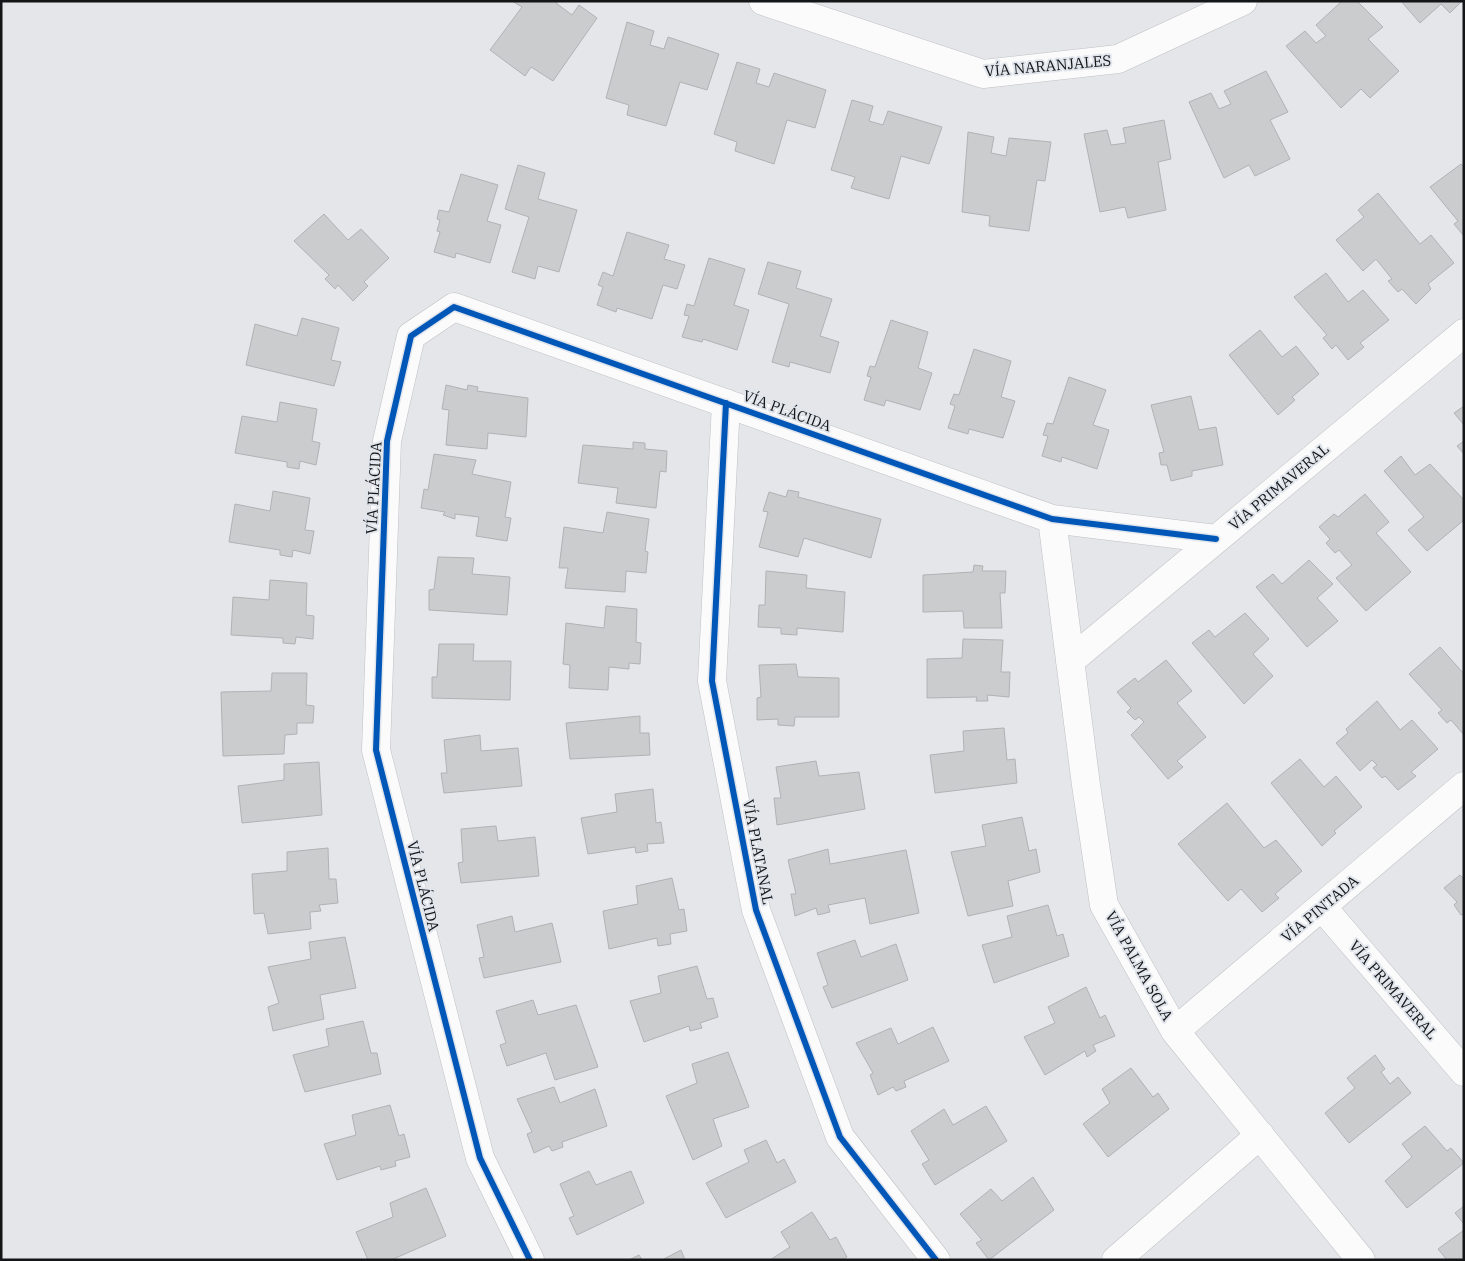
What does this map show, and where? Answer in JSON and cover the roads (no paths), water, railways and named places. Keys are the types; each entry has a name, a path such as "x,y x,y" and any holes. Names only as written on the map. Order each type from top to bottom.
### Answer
{"street":[{"name":"VÍA NARANJALES","path":"763,1 983,74 1118,59 1243,1"},
{"name":"VÍA PLÁCIDA","path":"530,1260 480,1158 376,750 388,441 412,336 454,307 1052,519 1216,539"},
{"name":"VÍA PRIMAVERAL","path":"1070,661 1464,333"},
{"name":"VÍA PLATANAL","path":"726,403 712,681 756,910 840,1137 936,1260"},
{"name":"VÍA PALMA SOLA","path":"1052,519 1086,784 1104,905 1175,1031 1361,1260"},
{"name":"VÍA PINTADA","path":"1175,1031 1464,786"},
{"name":"VÍA PRIMAVERAL","path":"1322,907 1464,1072"},
{"path":"1116,1260 1260,1135"}]}
